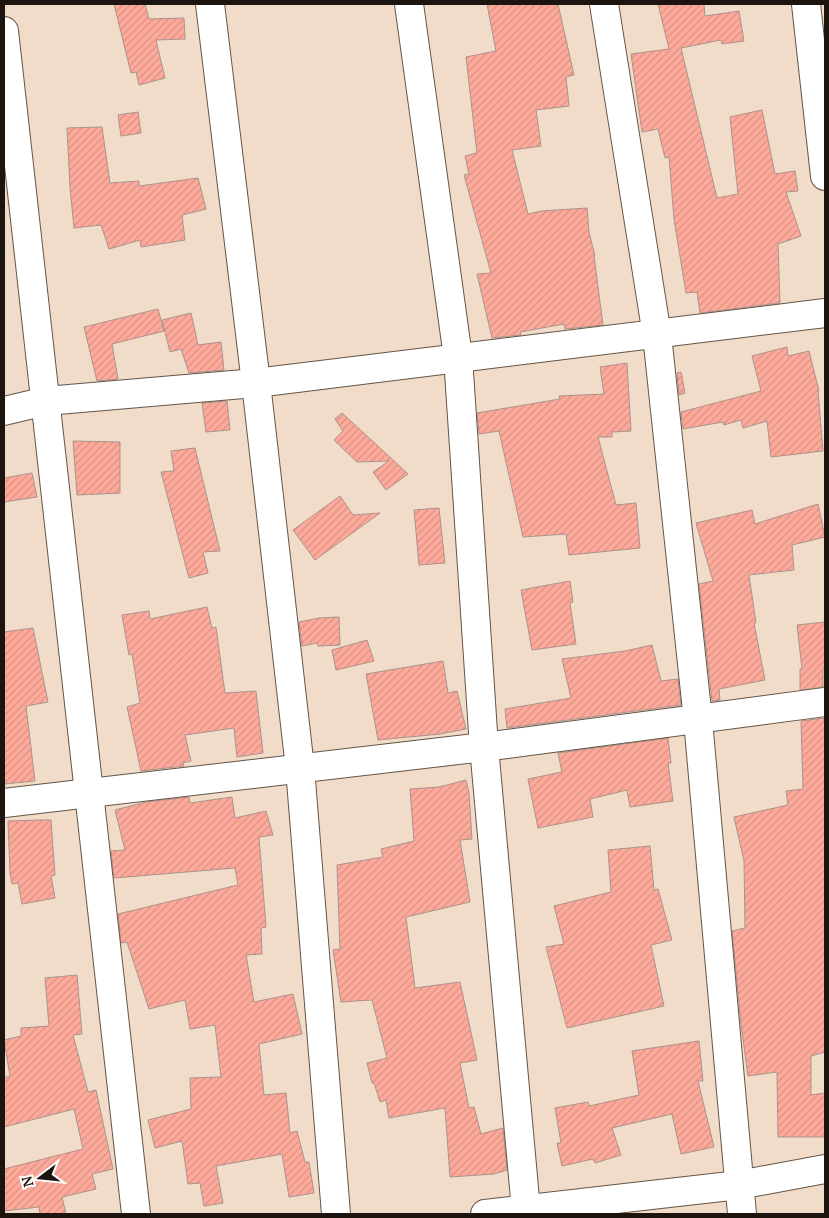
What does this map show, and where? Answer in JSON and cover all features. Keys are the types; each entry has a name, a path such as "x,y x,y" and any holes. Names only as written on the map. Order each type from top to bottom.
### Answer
{"street":[{"path":"210,4 300,768 336,1214"},
{"path":"410,4 458,357 484,747 526,1210"},
{"path":"604,4 657,335 698,720 742,1214"},
{"path":"806,4 825,176"},
{"path":"4,31 136,1214"},
{"path":"4,411 46,401 256,383 825,313"},
{"path":"4,802 484,747 825,702"},
{"path":"486,1214 739,1185 825,1169"}],"building":[{"path":"114,4 145,4 149,19 184,18 185,39 156,40 165,78 139,85 136,72 131,73"},
{"path":"487,4 558,4 574,75 566,77 569,106 536,110 541,146 512,150 528,214 542,211 587,208 603,325 565,329 564,324 520,332 521,335 492,338 477,274 491,273 464,175 469,174 465,156 477,153 466,57 496,51"},
{"path":"658,4 704,4 705,16 739,11 744,41 722,44 721,40 681,48 717,198 738,194 730,117 762,110 775,174 795,171 798,191 786,192 801,236 778,244 780,303 700,313 697,292 686,293 674,219 669,157 665,158 658,129 642,132 631,54 669,49"},
{"path":"138,112 141,133 121,136 118,115"},
{"path":"102,127 110,183 139,181 139,186 198,178 206,209 182,215 185,240 141,247 140,240 109,249 101,225 74,228 67,128"},
{"path":"158,309 164,331 112,344 118,379 97,381 84,327"},
{"path":"191,313 198,345 221,342 224,370 189,373 181,349 170,352 162,320"},
{"path":"787,347 788,356 809,351 819,391 823,451 771,457 767,421 743,428 741,420 724,425 723,422 683,429 681,412 761,391 752,356"},
{"path":"627,363 631,431 612,432 612,437 598,437 616,505 636,503 640,548 569,555 566,534 523,537 499,431 479,434 477,413 560,399 559,396 604,394 600,367"},
{"path":"681,372 685,393 679,395 677,373"},
{"path":"227,401 230,430 206,432 202,403"},
{"path":"342,413 408,474 386,490 373,472 389,461 357,462 334,440 343,431 335,419"},
{"path":"73,441 120,442 120,493 77,495"},
{"path":"195,448 220,551 203,552 208,573 189,578 161,472 174,471 171,451"},
{"path":"32,473 37,497 4,502 4,478"},
{"path":"340,496 353,515 380,513 315,560 293,530"},
{"path":"818,504 825,537 792,545 794,570 749,575 756,623 754,623 765,680 719,689 720,700 712,701 699,584 713,581 696,523 752,510 755,524"},
{"path":"439,508 445,563 419,565 414,510"},
{"path":"570,581 573,602 570,603 576,644 532,650 521,590"},
{"path":"207,607 212,628 216,627 225,693 256,691 263,753 237,757 234,728 185,735 191,761 183,763 184,766 141,771 127,707 140,703 132,654 129,655 122,615 149,611 150,619"},
{"path":"339,617 340,645 318,646 317,643 302,646 299,622"},
{"path":"825,622 823,687 800,690 800,669 802,669 797,625"},
{"path":"33,628 48,702 26,706 35,781 4,784 4,632"},
{"path":"367,640 374,661 336,670 332,650"},
{"path":"652,645 661,681 678,679 681,705 507,728 505,709 571,698 562,659 625,651"},
{"path":"443,661 448,693 457,691 466,729 440,734 378,740 366,674"},
{"path":"824,718 825,1052 811,1056 811,1095 825,1093 825,1137 778,1137 777,1072 748,1076 732,931 745,928 744,861 734,817 788,805 786,791 803,789 801,721"},
{"path":"668,738 671,763 668,763 673,801 630,807 627,790 590,799 593,817 538,828 528,779 562,772 558,753"},
{"path":"466,780 469,793 472,839 460,840 470,902 406,917 415,988 460,982 477,1060 460,1063 469,1108 474,1107 481,1134 503,1128 507,1170 494,1174 450,1177 445,1108 389,1118 386,1100 380,1102 374,1083 372,1083 367,1063 387,1058 372,1000 341,1002 333,950 340,949 337,865 383,857 381,849 414,841 410,789 439,787"},
{"path":"189,797 190,803 232,797 235,818 266,811 273,835 259,837 266,927 261,928 262,954 246,955 254,1002 293,994 302,1034 259,1044 264,1095 286,1093 290,1133 297,1131 305,1162 309,1162 314,1193 289,1197 282,1154 216,1166 223,1203 204,1206 200,1183 188,1184 182,1141 155,1148 148,1120 191,1109 190,1078 221,1077 215,1025 190,1029 185,1000 149,1009 127,942 121,943 118,914 238,885 235,868 114,878 111,851 125,850 115,810 146,802"},
{"path":"51,820 55,875 51,876 55,898 22,904 18,883 12,884 10,873 8,821"},
{"path":"650,846 654,890 658,889 672,940 651,945 664,1006 567,1028 546,947 564,944 554,906 611,892 608,850"},
{"path":"77,975 82,1034 73,1035 88,1092 96,1090 113,1169 92,1174 96,1189 62,1197 66,1214 40,1214 39,1207 4,1211 4,1169 83,1149 74,1109 4,1127 4,1078 10,1076 4,1040 21,1036 21,1028 49,1026 45,978"},
{"path":"699,1041 703,1081 698,1081 714,1147 681,1154 672,1114 612,1128 621,1155 595,1163 593,1159 562,1166 557,1143 561,1143 555,1108 588,1102 589,1106 639,1095 632,1051"}]}
